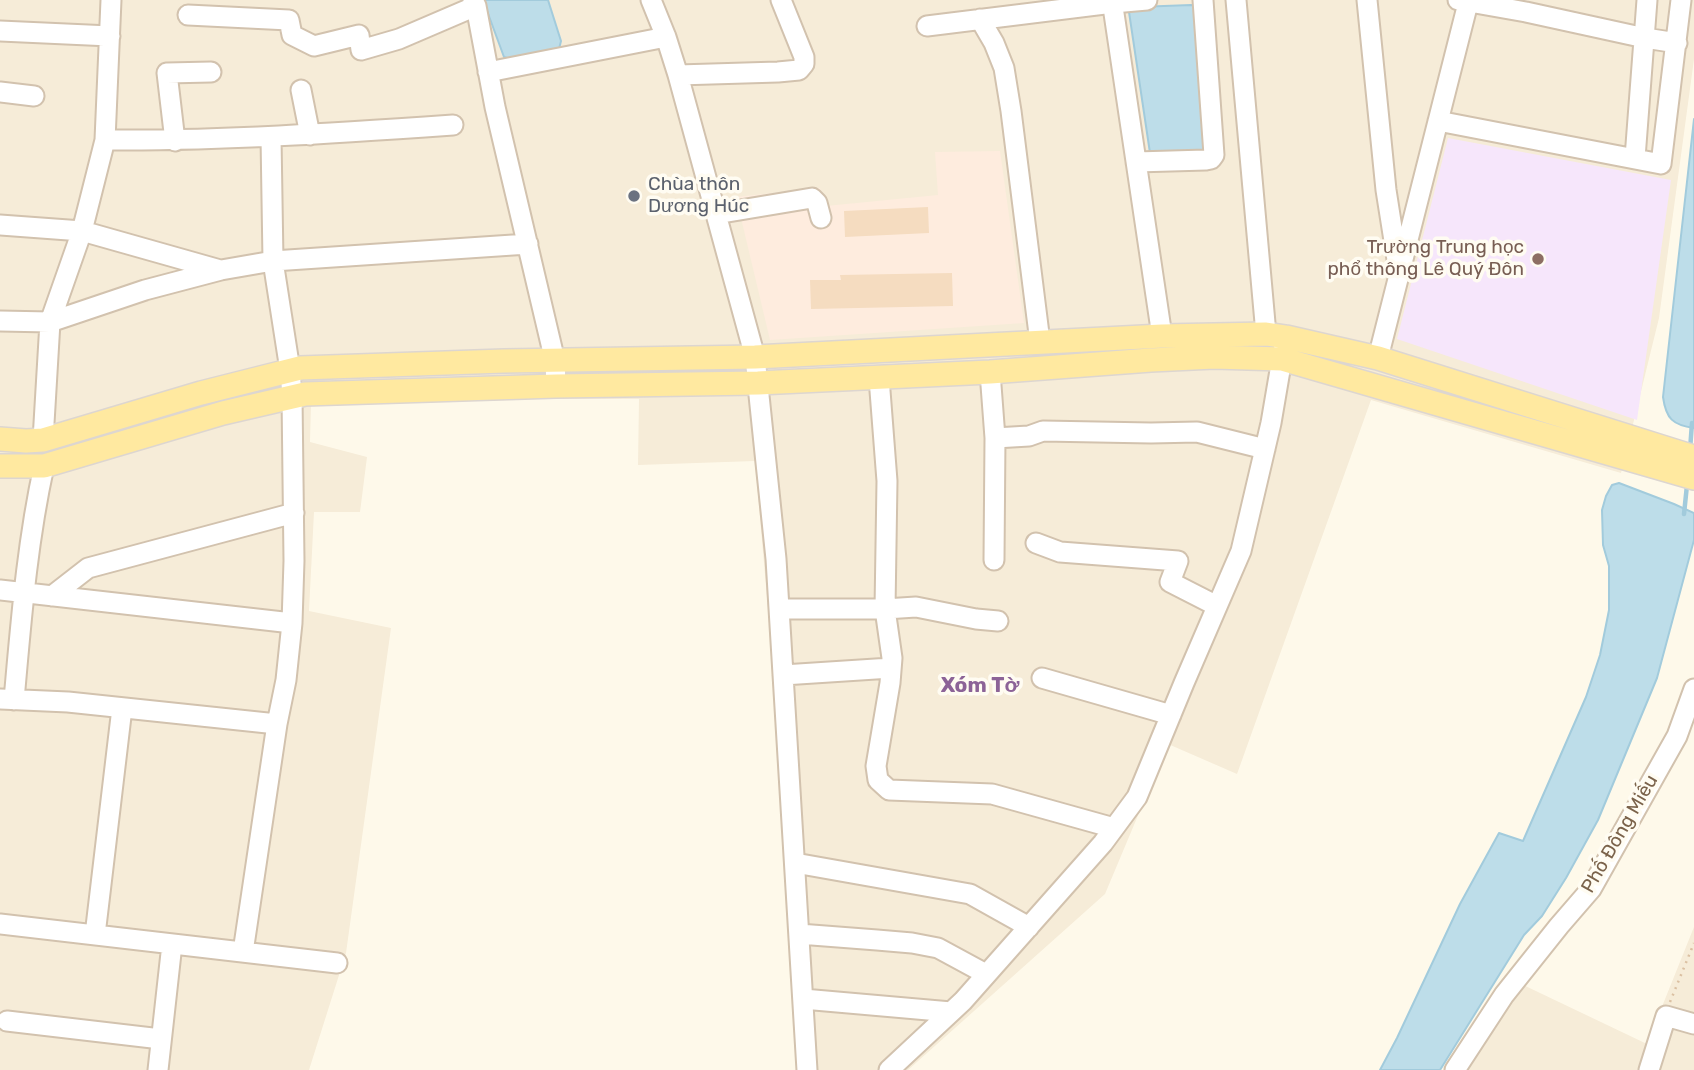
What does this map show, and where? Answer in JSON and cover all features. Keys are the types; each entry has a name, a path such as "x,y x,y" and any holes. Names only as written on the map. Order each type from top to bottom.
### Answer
{"main road":[{"path":"0,439 43,440 201,393 300,368 755,357 1162,336 1278,343 1378,358 1694,457"},
{"path":"0,466 44,466 223,413 305,394 879,378 1214,357 1278,343 1523,429 1694,478"},
{"path":"1523,429 1530,407"},
{"path":"43,440 44,466"}],"street":[{"path":"43,440 50,322 82,231 105,140 111,0"},
{"path":"651,0 678,75 755,357 776,559 807,1070"},
{"path":"678,75 799,70 804,64 804,57 781,0"},
{"path":"927,26 1113,1 1147,0"},
{"path":"1136,162 1206,160 1214,155 1203,0"},
{"path":"889,1070 951,1012 1029,927 1103,843 1137,797 1241,551 1265,449 1278,343 1236,0"},
{"path":"1367,0 1386,190 1399,274"},
{"path":"1635,158 1647,0"},
{"path":"1438,121 1661,164 1681,0"},
{"path":"1113,1 1162,336"},
{"path":"1378,358 1438,121 1462,1 1526,6 1644,38 1677,43"},
{"path":"188,15 289,20 292,35 314,46 359,35 361,50 399,39 474,3 506,156 555,361 556,386"},
{"path":"979,19 994,43 1004,68 1040,342"},
{"path":"0,31 110,36"},
{"path":"488,72 666,37"},
{"path":"175,141 167,73 211,72"},
{"path":"301,90 310,135"},
{"path":"0,92 34,96"},
{"path":"105,140 175,141 271,137 453,125"},
{"path":"243,952 286,680 295,561 292,396 272,261 271,137"},
{"path":"716,214 813,198 821,218"},
{"path":"0,225 82,231 221,270"},
{"path":"0,321 50,322 145,290 221,270 272,261 528,244"},
{"path":"990,372 995,438 994,561"},
{"path":"879,378 887,481 885,609 892,658 883,734 876,766 878,780 889,790 992,794 1114,828"},
{"path":"995,438 1028,436 1043,431 1197,432 1265,449"},
{"path":"44,466 35,507 25,593 7,700 68,702 277,724"},
{"path":"51,596 88,568 294,513"},
{"path":"1036,543 1060,552 1178,561 1170,582 1217,606"},
{"path":"0,590 292,623"},
{"path":"779,609 916,607 998,621"},
{"path":"783,675 891,668"},
{"path":"1042,678 1171,715"},
{"name":"Phố Đông Miếu","path":"1455,1070 1504,995 1591,889 1676,736 1694,689"},
{"path":"96,935 122,708"},
{"path":"795,863 970,894 1029,927"},
{"path":"0,924 337,963"},
{"path":"799,934 912,943 938,948 986,974"},
{"path":"158,1070 172,944"},
{"path":"803,999 951,1012"},
{"path":"1649,1070 1667,1016 1694,1024"},
{"path":"7,1021 161,1039"}],"path":[{"path":"1667,1016 1672,996 1694,943"}],"shaded area":[{"path":"0,0 1694,0 1694,59 1659,318 1621,473 1371,400 1237,774 1168,744 1105,894 908,1070 799,1070 776,700 755,461 638,465 639,399 522,399 311,403 310,442 367,457 360,512 314,512 309,611 391,628 346,953 309,1070 0,1070"},
{"name":"Trường Trung học phổ thông Lê Quý Đôn","path":"1448,138 1671,180 1637,420 1397,339"},
{"path":"1000,151 1024,323 770,340 736,197 820,188 826,206 938,195 935,152"},
{"path":"1694,927 1694,1070 1461,1070 1517,982 1647,1044"}],"water":[{"path":"483,0 548,0 561,41 559,49 511,59 504,57"},
{"path":"1197,6 1206,153 1150,153 1129,12 1137,7"},
{"path":"1694,119 1694,428 1672,420 1666,411 1663,397"},
{"path":"1619,483 1694,513 1694,540 1657,678 1598,820 1566,878 1542,916 1524,935 1440,1070 1380,1070 1460,904 1499,833 1523,841 1586,697 1600,655 1609,610 1609,566 1603,545 1602,510 1612,485"}],"building":[{"path":"928,207 929,233 845,237 844,211"},
{"path":"952,273 953,306 811,309 810,280 841,280 840,275"}],"waterway":[{"path":"1690,450 1692,423"},
{"path":"1684,514 1687,485"}],"place":[{"name":"Chùa thôn Dương Húc","path":"634,196"},
{"name":"Trường Trung học phổ thông Lê Quý Đôn","path":"1538,259"}],"district":[{"name":"Xóm Tờ","path":"980,686"}]}
